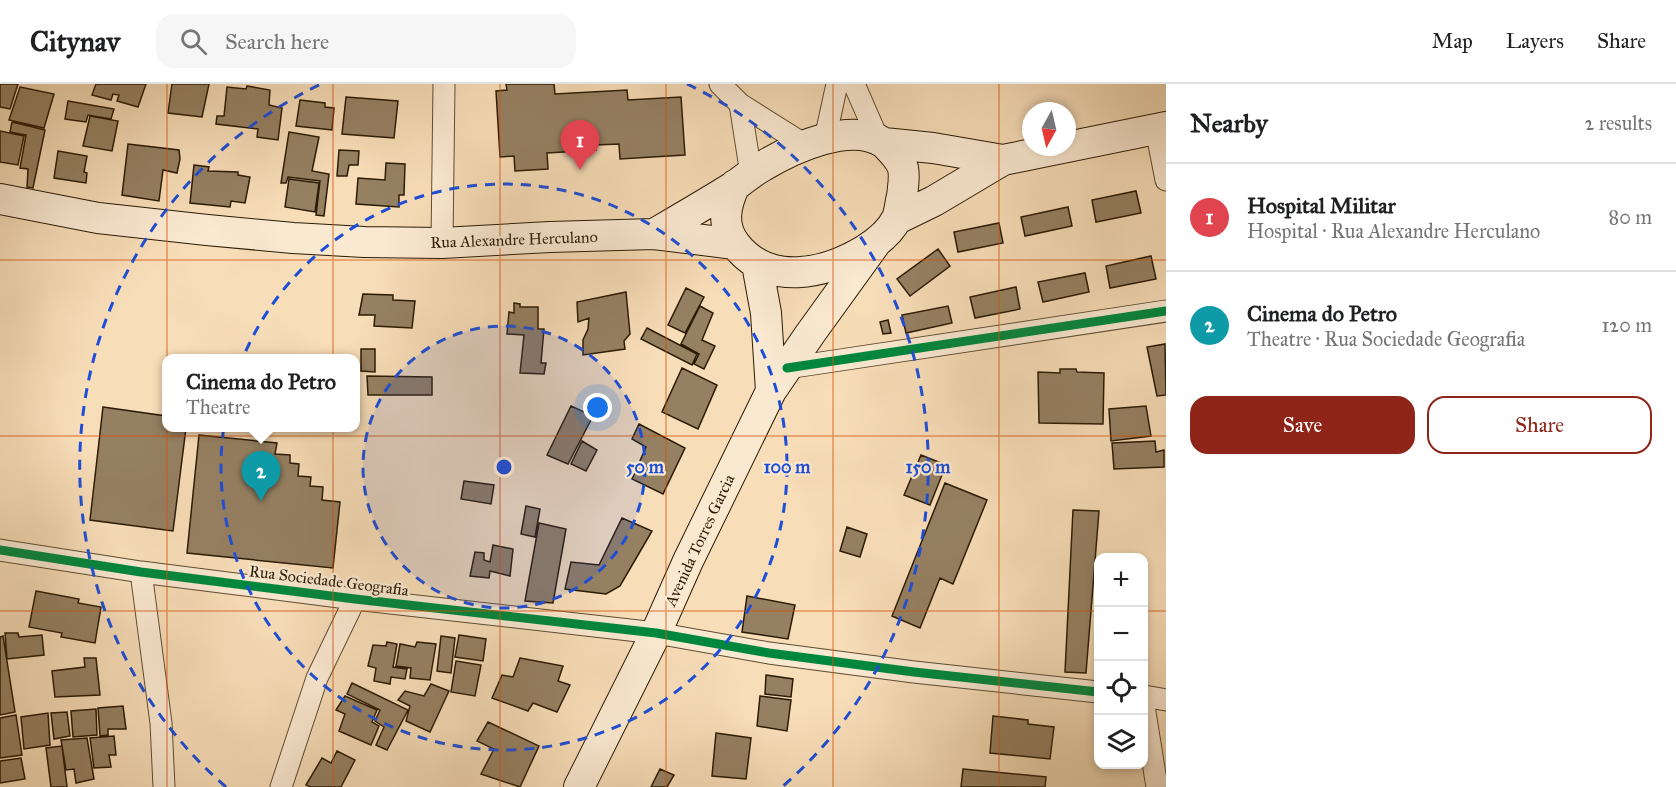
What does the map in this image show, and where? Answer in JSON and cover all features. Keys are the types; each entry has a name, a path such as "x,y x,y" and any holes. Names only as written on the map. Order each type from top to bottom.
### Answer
{"main road":[{"path":"743,180 729,198 725,214 730,236 735,244 757,264 777,271 813,271 833,266 875,244 897,219 934,201 1003,160 1161,128"},
{"name":"Rua Alexandre Herculano","path":"0,199 98,218 207,230 352,241 442,243 654,234 764,165 815,142 840,135 857,135 881,141 1003,160"},
{"path":"881,141 896,156 903,168 904,183 897,219"},
{"path":"654,234 735,244"},
{"name":"Avenida Torres Garcia","path":"579,787 656,633 688,561 779,380 875,244"},
{"path":"757,264 779,380"}],"street":[{"path":"442,243 444,84"},
{"path":"720,84 740,104 815,142 837,84"},
{"path":"854,84 881,141"},
{"path":"740,104 743,180"},
{"path":"1161,128 1166,180"},
{"path":"779,380 1166,311"},
{"name":"Rua Sociedade Geografia","path":"0,550 141,572 656,633 791,656 995,682 1094,692"},
{"path":"141,572 161,723 158,785"},
{"path":"281,787 317,678 355,599"},
{"path":"1148,697 1166,700"},
{"path":"1145,715 1157,787"}],"building":[{"path":"0,84 18,84 10,109 0,107"},
{"path":"96,84 146,84 138,107 117,101 119,95 113,94 111,100 92,95"},
{"path":"172,84 209,84 202,117 168,113"},
{"path":"506,84 554,84 555,94 627,90 628,100 681,97 685,155 620,159 619,144 595,145 596,150 547,153 548,169 515,171 514,156 500,157 496,91 507,90"},
{"path":"247,86 270,90 269,105 282,108 278,140 257,137 258,129 216,124 217,116 224,116 227,87 246,89"},
{"path":"20,87 54,94 44,128 9,120"},
{"path":"346,97 398,101 394,138 342,134"},
{"path":"300,100 325,103 325,107 334,108 332,130 296,126"},
{"path":"68,101 114,109 111,119 88,115 86,122 65,119"},
{"path":"90,116 118,121 112,151 83,146"},
{"path":"12,122 45,130 33,188 27,187 28,169 20,168 26,135 10,132"},
{"path":"0,131 24,136 18,165 0,162"},
{"path":"289,132 319,137 312,171 329,174 324,216 316,215 320,181 288,177 286,183 281,183"},
{"path":"128,144 179,150 177,173 163,170 159,201 122,195"},
{"path":"339,150 359,151 358,165 349,165 347,176 337,176"},
{"path":"58,151 87,156 84,172 87,173 86,183 54,178"},
{"path":"386,163 405,164 404,195 399,195 399,207 356,204 358,178 385,180"},
{"path":"194,165 209,167 208,171 238,172 238,175 250,177 245,203 231,201 230,207 190,203"},
{"path":"289,179 319,183 315,212 285,207"},
{"path":"1136,191 1141,213 1096,222 1092,200"},
{"path":"1068,207 1072,226 1025,236 1021,217"},
{"path":"999,223 1003,243 958,252 954,232"},
{"path":"938,249 950,266 910,296 897,279"},
{"path":"1151,256 1156,279 1110,288 1106,266"},
{"path":"1085,273 1089,292 1043,302 1038,282"},
{"path":"1016,287 1020,309 975,318 970,297"},
{"path":"686,288 704,297 685,333 668,325"},
{"path":"626,292 630,334 624,341 625,349 583,355 583,340 588,329 589,318 578,322 577,302"},
{"path":"363,294 393,295 393,300 415,301 412,328 374,326 375,315 359,315"},
{"path":"514,303 520,304 520,307 538,307 538,329 544,329 541,363 546,363 544,374 520,373 524,335 507,334 509,312 514,313"},
{"path":"700,306 713,313 702,340 715,346 704,369 694,364 699,354 681,344"},
{"path":"948,306 952,323 906,333 902,315"},
{"path":"888,320 891,333 883,334 880,322"},
{"path":"647,328 697,354 692,365 641,339"},
{"path":"1165,344 1166,395 1157,396 1147,347"},
{"path":"361,349 375,349 375,372 361,371"},
{"path":"682,368 717,385 698,429 662,412"},
{"path":"1060,369 1104,373 1103,424 1039,423 1038,372 1060,373"},
{"path":"367,376 432,377 432,395 368,395"},
{"path":"571,406 593,416 568,464 547,455"},
{"path":"1146,406 1151,436 1111,441 1109,409"},
{"path":"103,407 162,415 162,432 185,432 173,531 90,520"},
{"path":"639,424 685,448 663,494 632,479 646,447 632,439"},
{"path":"199,435 277,443 275,454 290,455 290,463 299,464 298,476 311,477 310,486 323,487 322,500 340,502 333,568 187,553"},
{"path":"582,441 597,450 586,471 571,464"},
{"path":"1155,441 1156,452 1164,450 1164,467 1114,469 1112,443"},
{"path":"921,455 946,465 930,505 904,495"},
{"path":"464,481 494,485 491,504 461,499"},
{"path":"945,483 987,500 953,584 940,578 920,628 892,616"},
{"path":"526,506 540,509 535,537 521,534"},
{"path":"1073,510 1099,511 1086,673 1065,672"},
{"path":"622,518 652,531 620,586 606,594 565,589 571,562 599,565"},
{"path":"539,523 566,529 553,603 525,601"},
{"path":"847,527 867,534 860,557 840,551"},
{"path":"493,545 513,549 510,576 490,571 489,578 470,576 475,552 484,553 484,560 490,562"},
{"path":"36,591 79,599 78,603 101,607 95,643 61,637 62,633 29,627"},
{"path":"747,596 795,605 788,639 742,632"},
{"path":"5,633 18,633 19,637 42,635 44,655 7,659"},
{"path":"459,635 486,639 483,661 455,657"},
{"path":"3,636 15,712 0,715 0,637"},
{"path":"441,636 455,638 451,673 437,671"},
{"path":"387,642 397,644 393,667 407,669 405,679 391,677 390,684 374,681 376,668 368,666 373,645 386,646"},
{"path":"417,642 436,644 430,680 410,678 411,668 396,666 400,644 415,647"},
{"path":"84,658 96,658 100,695 55,697 52,671 85,667"},
{"path":"520,658 563,666 558,681 570,685 557,712 533,703 528,711 492,698 502,675 513,677"},
{"path":"456,661 481,665 475,696 451,692"},
{"path":"766,675 793,679 791,697 765,694"},
{"path":"352,683 408,710 387,750 376,745 384,727 375,721 380,710 347,694"},
{"path":"431,684 449,691 430,732 406,721 410,706 398,700 405,691 424,696"},
{"path":"345,696 377,710 372,722 379,726 371,745 339,731 345,714 336,710"},
{"path":"760,696 791,700 787,731 757,726"},
{"path":"123,706 126,729 108,729 108,735 100,736 98,708"},
{"path":"96,709 97,735 73,737 71,711"},
{"path":"67,712 70,736 54,739 51,713"},
{"path":"48,713 50,745 24,749 21,717"},
{"path":"16,715 22,755 0,758 0,718"},
{"path":"993,716 1028,720 1028,724 1054,727 1050,759 990,753"},
{"path":"488,722 539,746 520,787 481,774 494,749 477,741"},
{"path":"716,733 751,738 746,779 712,776"},
{"path":"114,736 116,755 109,755 111,767 94,768 90,738"},
{"path":"87,738 94,779 76,783 74,769 66,770 61,740"},
{"path":"62,746 67,787 51,787 46,748"},
{"path":"337,751 355,760 341,787 306,785 322,758 331,763"},
{"path":"21,758 25,779 0,783 0,761"},
{"path":"660,769 674,775 667,787 651,787"},
{"path":"963,769 1046,777 1045,787 961,787"}],"cycle path":[{"path":"787,368 1166,311"},
{"path":"0,550 141,572 656,633 769,653 1094,692"}],"place":[{"name":"Hospital Militar","path":"580,170"},
{"name":"Cinema do Petro","path":"261,501"}]}
